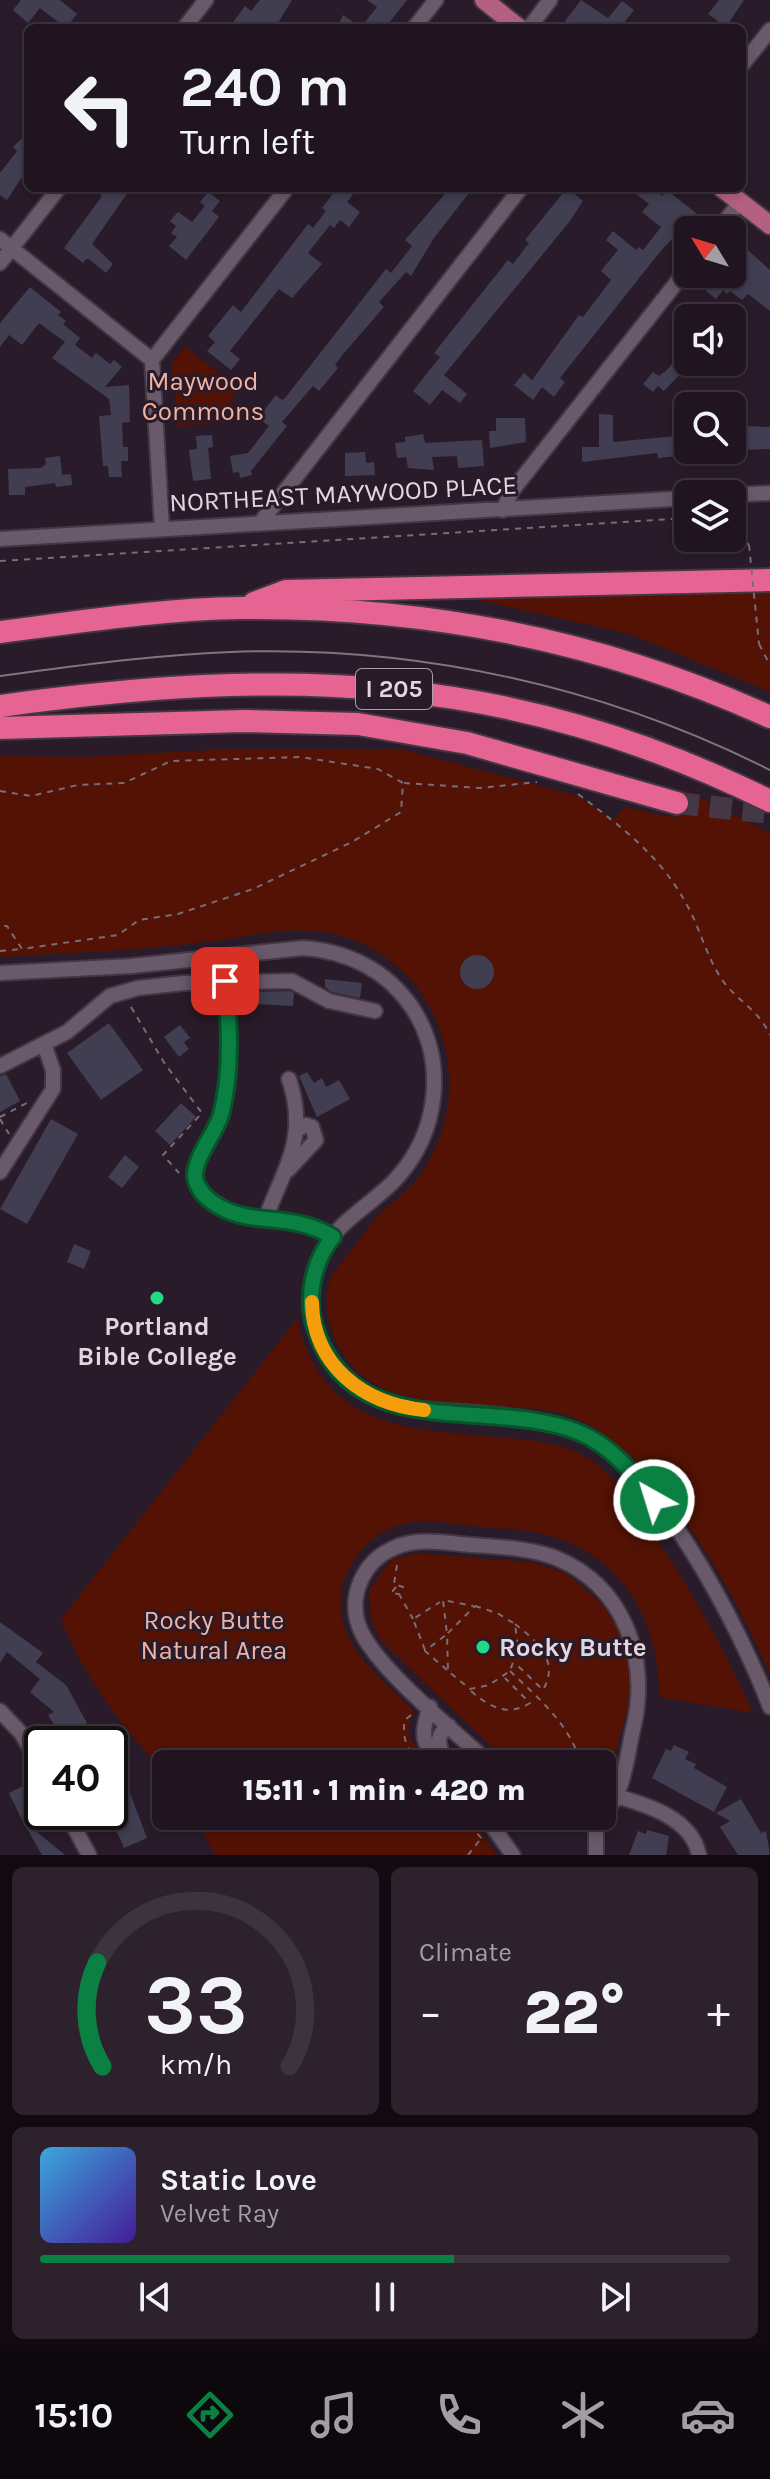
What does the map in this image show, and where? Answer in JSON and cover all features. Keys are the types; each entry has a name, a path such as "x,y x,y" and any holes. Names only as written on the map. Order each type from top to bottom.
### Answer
{"highway":[{"path":"240,608 286,591 770,580"},
{"path":"0,632 240,608 420,617 541,637 643,665 711,690 770,717"},
{"name":"I 205","path":"0,706 116,692 241,683 316,683 417,691 509,707 605,732 687,763 770,801"},
{"path":"0,728 244,721 384,727 467,743 677,803"}],"main road":[{"path":"484,0 514,24"},
{"path":"727,192 770,225"}],"street":[{"path":"187,24 206,0"},
{"path":"417,24 436,0"},
{"path":"532,24 550,0"},
{"path":"746,60 770,30"},
{"path":"0,263 6,244 55,192"},
{"path":"162,529 152,360 284,192"},
{"path":"260,523 518,192"},
{"path":"729,216 740,202"},
{"path":"6,244 152,360"},
{"path":"503,510 512,491 674,286"},
{"path":"746,494 770,493"},
{"name":"NORTHEAST MAYWOOD PLACE","path":"0,539 674,499"},
{"path":"0,973 131,966 303,948 345,955 383,976 411,1005 429,1045 434,1074 432,1113 421,1143 406,1168 333,1237 316,1270 313,1318 325,1351 343,1377 371,1397 390,1404 543,1422 575,1430 603,1446 640,1482 702,1570 736,1631 770,1707"},
{"path":"225,981 229,1028 223,1102 217,1125 195,1174 205,1195 219,1207 235,1214 297,1221 333,1237"},
{"path":"0,1066 67,1032 110,996 125,991 225,981 292,981 329,1001 375,1011"},
{"path":"0,1172 53,1089 53,1070 44,1044"},
{"path":"266,1217 288,1170 297,1130 298,1110 289,1079"},
{"path":"288,1170 316,1140 312,1127 306,1125 297,1130"},
{"path":"475,1750 378,1656 360,1631 355,1600 360,1580 371,1564 390,1549 421,1542 524,1550 569,1564 593,1582 613,1603 628,1629 637,1656 638,1701 616,1796 677,1822 695,1841 699,1855"},
{"path":"429,1750 422,1727 430,1707"},
{"path":"0,1711 24,1738"},
{"path":"440,1750 437,1741 441,1732 449,1726"},
{"path":"76,1830 89,1855"},
{"path":"495,1830 513,1855"},
{"path":"596,1855 598,1830"}],"path":[{"path":"0,561 674,519"},
{"path":"746,541 749,545 759,644 770,665"},
{"path":"0,791 31,796 78,785 124,783 171,761 300,757 378,769 403,783 480,788 540,782"},
{"path":"0,951 118,935 139,920 178,914 253,889 352,842 401,812 403,783"},
{"path":"576,793 626,835 648,848 686,903 717,973 762,1017 770,1035"},
{"path":"0,926 7,926 22,949"},
{"path":"125,991 165,1064 202,1113 163,1155 178,1173 195,1174"},
{"path":"9,1135 0,1118 23,1106"},
{"path":"396,1558 396,1587 391,1593 399,1594"},
{"path":"396,1587 403,1587 399,1594"},
{"path":"399,1594 425,1651 448,1671 500,1710 515,1709 530,1703 504,1677"},
{"path":"413,1619 443,1600 497,1613 535,1640 547,1656 549,1676 543,1690 515,1663"},
{"path":"443,1600 448,1671"},
{"path":"425,1651 475,1606"},
{"path":"470,1689 504,1677 510,1671 515,1663 515,1624"},
{"path":"510,1671 550,1708 577,1750"},
{"path":"468,1855 480,1840"}],"green space":[{"name":"Maywood Commons","path":"185,347 240,388 230,402 253,419 178,427 171,365"},
{"path":"770,593 770,692 630,634 473,599 477,595"},
{"path":"232,749 401,749 578,796 613,820 625,807 676,818 683,789 770,833 770,1675 737,1605 688,1525 629,1455 598,1430 566,1415 541,1410 424,1400 397,1393 373,1383 353,1367 340,1348 328,1314 327,1291 331,1277 373,1222 423,1172 442,1130 449,1094 447,1058 438,1024 421,993 397,966 366,946 330,933 301,930 162,947 0,957 0,756 83,757"},
{"name":"Rocky Butte Natural Area","path":"297,1319 310,1356 328,1384 350,1404 377,1418 439,1432 544,1442 578,1453 606,1472 635,1507 690,1591 753,1713 659,1697 658,1669 652,1642 643,1616 630,1593 614,1573 594,1556 570,1543 534,1532 439,1522 407,1523 381,1533 368,1543 348,1570 341,1601 347,1634 360,1656 415,1712 410,1719 408,1734 418,1750 152,1750 152,1758 93,1682 61,1619"},
{"path":"419,1553 536,1563 566,1573 604,1606 620,1632 631,1677 627,1711 616,1750 495,1750 382,1642 371,1620 369,1590 392,1559"},
{"path":"202,1830 478,1830 497,1855 215,1855"}],"building":[{"path":"21,0 60,0 77,14 69,24 61,24 40,8 28,23 13,10"},
{"path":"260,0 292,0 277,24 232,24 245,6 251,11"},
{"path":"367,0 407,0 388,24 363,24 377,7"},
{"path":"581,0 608,18 622,1 634,10 623,24 569,24 565,21"},
{"path":"719,0 744,0 728,24 722,24 708,14"},
{"path":"343,15 356,24 339,24"},
{"path":"24,136 24,174 7,200 0,195 0,173 17,151 13,147"},
{"path":"97,192 128,192 92,244 113,264 106,273 90,260 86,259 83,263 64,248 102,196"},
{"path":"208,192 220,201 212,211 219,217 186,260 169,246 177,237 171,233 176,226 170,221 178,212 192,222 205,206 200,202"},
{"path":"334,192 355,192 347,202 360,212 349,227 340,220 334,228 330,225 308,253 322,264 292,298 279,289 230,351 240,359 231,370 207,351 215,342 208,336 233,305 241,312 308,224 313,228 326,211 322,208"},
{"path":"447,192 470,192 434,238 411,276 406,272 379,302 384,307 344,353 335,365 338,368 319,391 313,386 282,422 287,426 251,471 252,475 240,478 239,472 233,473 230,456 248,453 269,426 258,418 276,395 282,400 285,398 386,269 391,273 412,246 405,240"},
{"path":"564,192 572,192 583,201 444,375 467,394 460,403 442,390 430,405 413,391 440,357 434,353 508,260 513,264 529,243 525,240"},
{"path":"633,192 657,192 662,196 670,192 696,213 693,216 674,216 674,237 560,378 565,382 554,397 542,387 533,400 514,385 524,373 532,380 579,315 583,317 611,280 601,271 618,250 606,240 613,231 636,250 638,247 643,250 661,227 642,212 649,204"},
{"path":"746,248 770,270 770,311 748,294 742,300 723,290 716,299 706,291 708,288 746,288"},
{"path":"30,287 61,312 58,315 66,321 63,324 80,338 75,345 92,358 96,353 110,364 114,360 122,367 105,387 129,385 130,422 122,423 123,447 128,447 128,461 121,461 122,477 109,477 108,466 103,466 99,416 111,415 109,399 52,358 65,342 39,323 22,345 9,335 0,347 0,323"},
{"path":"674,361 674,376 678,376 664,391 658,386 653,392 643,384 653,372 659,376"},
{"path":"599,414 613,415 613,442 674,436 674,456 658,458 657,453 582,462 582,447 599,447"},
{"path":"496,418 525,418 526,442 490,448 489,431 496,431"},
{"path":"746,426 770,427 770,449 746,450"},
{"path":"423,434 425,443 482,440 484,466 458,468 457,456 432,457 434,470 408,468 406,457 397,458 395,443 405,442 405,437"},
{"path":"212,435 213,447 208,448 211,479 193,481 189,450 197,449 196,436"},
{"path":"365,452 366,463 374,462 375,475 345,476 345,453"},
{"path":"60,456 62,475 71,474 72,485 56,487 55,483 25,487 25,495 9,495 8,469 41,468 46,464 45,458"},
{"path":"477,955 489,960 494,972 489,984 477,989 465,984 460,972 465,960"},
{"path":"325,979 362,983 360,998 332,992 325,987"},
{"path":"238,992 294,993 293,1006 237,1003"},
{"path":"109,1023 143,1070 101,1100 67,1053"},
{"path":"180,1025 190,1038 184,1042 189,1049 179,1057 164,1037"},
{"path":"307,1072 314,1083 322,1078 326,1087 339,1080 350,1099 317,1117 299,1076"},
{"path":"6,1074 20,1101 0,1112 0,1076"},
{"path":"181,1103 196,1117 170,1145 155,1131"},
{"path":"51,1119 78,1134 27,1224 0,1209"},
{"path":"125,1155 139,1167 122,1188 108,1177"},
{"path":"74,1244 91,1251 84,1269 67,1262"},
{"path":"0,1622 43,1653 36,1662 66,1685 87,1723 83,1726 55,1726 48,1715 54,1712 30,1692 40,1679 7,1652 0,1663"},
{"path":"674,1745 689,1752 685,1759 696,1764 694,1768 727,1787 714,1812 652,1778 666,1749 671,1751"},
{"path":"24,1786 24,1824 22,1820 9,1793"},
{"path":"128,1788 147,1838 124,1848 116,1830 128,1830"},
{"path":"741,1799 761,1833 766,1831 770,1855 738,1855 720,1827 730,1821 716,1813"},
{"path":"28,1830 41,1830 37,1832 65,1855 42,1855"},
{"path":"647,1830 669,1836 666,1855 629,1855 638,1831 646,1834"}],"tunnel":[{"path":"677,803 770,813"}],"tram line":[{"path":"0,676 143,658 230,652 300,652 439,664 575,694 641,715 770,770"}],"slow traffic":[{"path":"312,1302 320,1340 343,1377 380,1401 424,1410"}],"place":[{"name":"Portland Bible College","path":"157,1298"},
{"name":"Rocky Butte","path":"483,1647"}],"route":[{"path":"225,981 229,1028 223,1102 217,1125 197,1167 196,1181 205,1195 219,1207 235,1214 297,1221 333,1237 316,1270 312,1305 320,1340 343,1377 371,1397 401,1407 543,1422 575,1430 614,1455 654,1500"}]}
